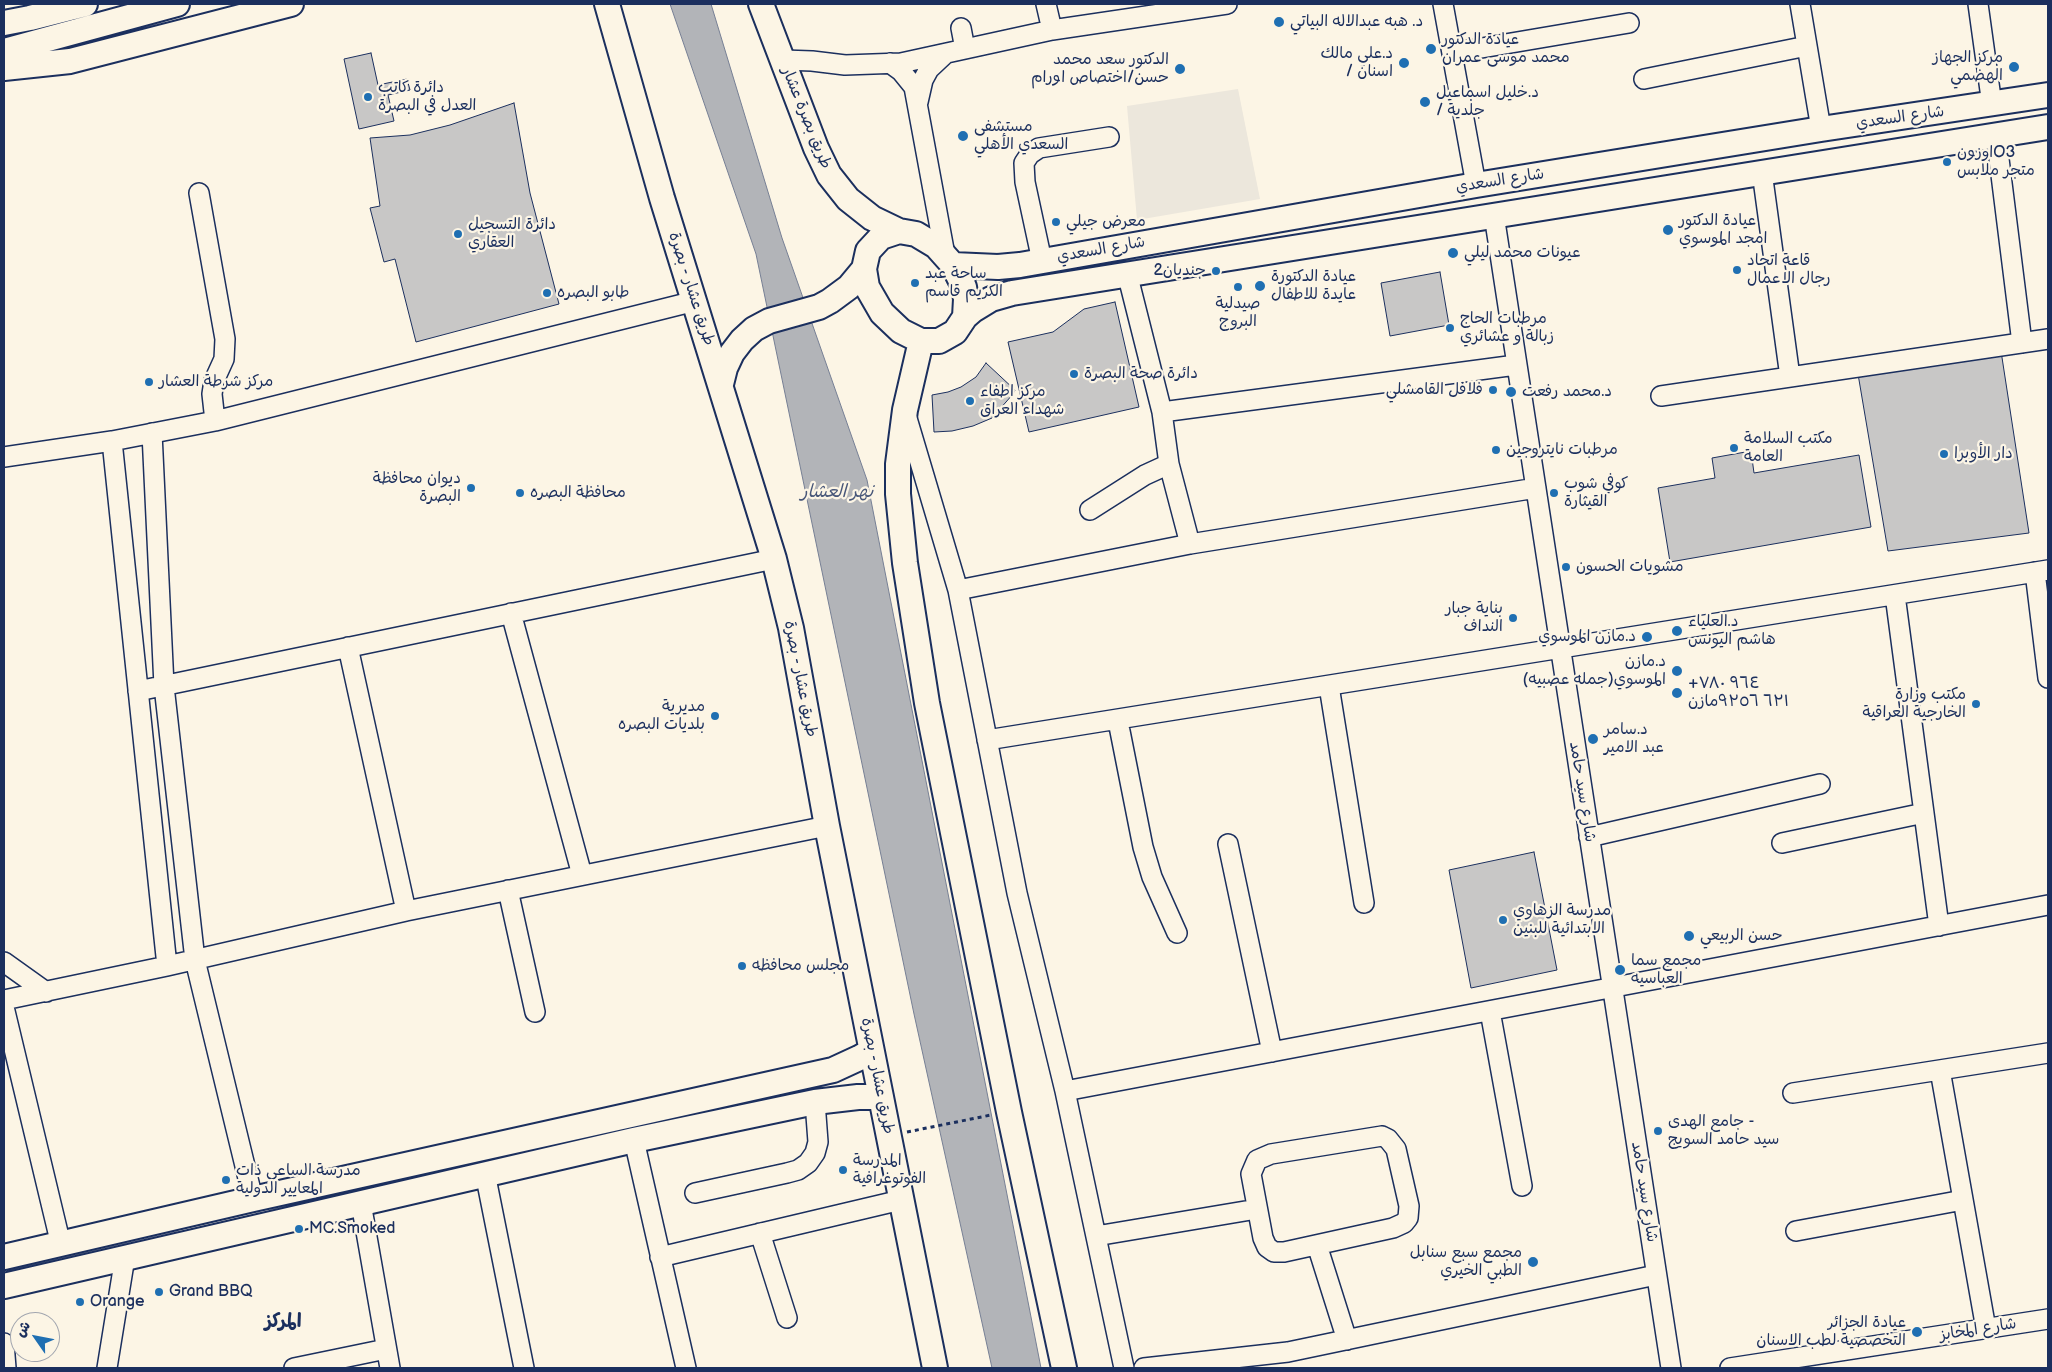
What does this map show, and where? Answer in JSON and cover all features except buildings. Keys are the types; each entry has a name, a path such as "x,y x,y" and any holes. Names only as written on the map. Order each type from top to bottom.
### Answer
{"main road":[{"path":"4,22 30,18 85,4"},
{"path":"4,51 177,4"},
{"path":"4,68 70,61 291,4"},
{"name":"طريق عشار - بصرة","path":"607,4 662,198 774,559 791,628 827,826 935,1368"},
{"name":"طريق بصرة عشار","path":"761,4 816,148 829,175 848,199 872,218 899,231"},
{"name":"شارع السعدي","path":"949,260 998,267 1042,261 1476,185 1820,129 1992,105 2048,95"},
{"name":"شارع السعدي","path":"965,317 981,304 1001,295 1127,273 2048,127"},
{"path":"899,231 916,234 949,260 965,293 966,309 965,317 955,332 939,341 921,341 901,331 882,312 867,287 864,269 868,251 881,237 899,231"},
{"path":"721,384 725,368 732,353 754,329 769,321 819,307 849,287 864,269"},
{"path":"921,341 905,410 898,464 898,494 905,563 927,703 1009,1112 1064,1368"},
{"path":"4,1257 253,1199 833,1070 871,1051"},
{"path":"4,1286 634,1140 814,1102 858,1097 881,1097"},
{"path":"253,1199 259,1226"}],"street":[{"path":"1046,4 1052,30"},
{"path":"783,60 846,65 901,63 1052,30 1227,4"},
{"path":"1443,4 1476,185"},
{"path":"1800,4 1820,129"},
{"path":"1978,4 1992,105"},
{"path":"1452,53 1629,23"},
{"path":"918,103 923,80 929,69 956,51 961,28"},
{"path":"1644,79 1807,46"},
{"path":"890,63 908,78 914,87 949,260"},
{"path":"1996,135 2022,343"},
{"path":"1042,261 1025,182 1024,163 1030,154 1039,148 1109,137"},
{"path":"1762,172 1790,377"},
{"path":"198,193 225,339 224,359 216,375 212,394 215,422"},
{"name":"شارع سيد حامد","path":"1494,215 1671,1368"},
{"path":"1127,273 1162,412 1170,464 1190,544"},
{"path":"4,457 112,441 215,422 695,301"},
{"path":"1661,396 2048,339"},
{"path":"1162,412 1516,364"},
{"path":"905,410 958,590 1017,893 1065,1091 1124,1368"},
{"path":"152,433 164,686 195,960 253,1199"},
{"path":"112,441 166,966"},
{"path":"1090,510 1145,475 1170,464"},
{"path":"958,590 1190,544 1536,488"},
{"path":"138,691 774,559"},
{"path":"987,740 1118,721 2041,571 2048,678"},
{"path":"1895,595 1939,926"},
{"path":"511,613 582,875"},
{"path":"348,647 406,911"},
{"path":"1329,686 1364,903"},
{"path":"1118,721 1143,847 1152,878 1177,933"},
{"path":"1589,837 1820,784"},
{"path":"1782,843 1924,813"},
{"path":"4,1000 195,960 406,911 827,826"},
{"path":"1228,844 1272,1052"},
{"path":"508,890 534,1012"},
{"path":"1065,1091 2048,905"},
{"path":"4,962 46,992"},
{"path":"4,1006 61,1245"},
{"path":"1490,1011 1522,1186"},
{"path":"1793,1093 2048,1053"},
{"path":"1940,1070 1986,1329"},
{"path":"695,1193 787,1173 798,1170 808,1163 815,1153 818,1142 814,1102"},
{"path":"1375,1137 1388,1139 1396,1150 1409,1206 1408,1218 1399,1227 1317,1245 1279,1253 1270,1250 1264,1243 1251,1174 1257,1160 1264,1156 1375,1137"},
{"path":"634,1140 686,1368"},
{"path":"485,1173 524,1368"},
{"path":"660,1257 901,1200"},
{"path":"1796,1231 1963,1200"},
{"path":"360,1203 390,1368"},
{"path":"1096,1236 1257,1210"},
{"path":"760,1233 787,1318"},
{"path":"1317,1245 1347,1340"},
{"path":"107,1368 125,1257"},
{"path":"1144,1368 1288,1352 1656,1275"},
{"name":"شارع المخابز","path":"1730,1368 2048,1319"},
{"path":"4,1343 6,1368"},
{"path":"294,1368 386,1349"}],"path":[{"path":"902,1134 993,1115"}],"shaded area":[{"path":"1238,89 1260,199 1137,220 1127,106"}],"water":[{"name":"نهر العشار","path":"670,4 711,4 782,238 867,480 1041,1368 992,1368 914,1014 756,254"}],"place":[{"name":"د. هبه عبدالاله البياتي","path":"1279,22"},
{"name":"عيادة الدكتور محمد موسى عمران","path":"1431,49"},
{"name":"د.علي مالك / اسنان","path":"1404,63"},
{"name":"مركز الجهاز الهضمي","path":"2014,67"},
{"name":"الدكتور سعد محمد حسن/اختصاص اورام","path":"1180,69"},
{"name":"دائرة كاتب العدل في البصرة","path":"368,97"},
{"name":"د.خليل اسماعيل / جلدية","path":"1425,102"},
{"name":"مستشفى السعدي الأهلي","path":"963,136"},
{"name":"اوزونO3 متجر ملابس","path":"1947,162"},
{"name":"معرض جيلي","path":"1056,222"},
{"name":"عيادة الدكتور امجد الموسوي","path":"1668,230"},
{"name":"دائرة التسجيل العقاري","path":"458,234"},
{"name":"عيونات محمد ليلي","path":"1453,253"},
{"name":"قاعة اتحاد رجال الاعمال","path":"1737,270"},
{"name":"جنديان2","path":"1216,271"},
{"name":"ساحة عبد الكريم قاسم","path":"915,283"},
{"name":"عيادة الدكتورة عايدة للاطفال","path":"1260,286"},
{"name":"صيدلية البروج","path":"1238,287"},
{"name":"طابو البصره","path":"547,293"},
{"name":"مرطبات الحاج زبالة و عشائري","path":"1450,328"},
{"name":"دائرة صحة البصرة","path":"1074,374"},
{"name":"مركز شرطة العشار","path":"149,382"},
{"name":"فلافل القامشلي","path":"1493,390"},
{"name":"د.محمد رفعت","path":"1511,392"},
{"name":"مركز اطفاء شهداء العراق","path":"970,401"},
{"name":"مكتب السلامة العامة","path":"1734,448"},
{"name":"مرطبات نايتروجين","path":"1496,450"},
{"name":"دار الأوبرا","path":"1944,454"},
{"name":"ديوان محافظة البصرة","path":"471,488"},
{"name":"محافظة البصره","path":"520,493"},
{"name":"كوفي شوب القيثارة","path":"1554,493"},
{"name":"مشويات الحسون","path":"1566,567"},
{"name":"بناية جبار النداف","path":"1513,618"},
{"name":"د.العلياء هاشم اليونس","path":"1677,631"},
{"name":"د.مازن الموسوي","path":"1647,637"},
{"name":"د.مازن الموسوي(جمله عصبيه)","path":"1677,671"},
{"name":"+٩٦٤ ٧٨٠ ٦٣١ ٩٣٥٦مازن","path":"1677,693"},
{"name":"مكتب وزارة الخارجية العراقية","path":"1976,704"},
{"name":"مديرية بلديات البصره","path":"715,716"},
{"name":"د.سامر عبد الامير","path":"1593,739"},
{"name":"مدرسة الزهاوي اﻻبتدائية للبنين","path":"1503,920"},
{"name":"حسن الربيعي","path":"1689,936"},
{"name":"مجلس محافظه","path":"742,966"},
{"name":"مجمع سما العباسيه","path":"1620,970"},
{"name":"جامع الهدى - سيد حامد السويج","path":"1658,1131"},
{"name":"المدرسة الفوتوغرافية","path":"843,1170"},
{"name":"مدرسة الساعي ذات المعايير الدولية","path":"226,1180"},
{"name":"MC.Smoked","path":"299,1229"},
{"name":"مجمع سبع سنابل الطبي الخيري","path":"1533,1262"},
{"name":"Grand BBQ","path":"159,1292"},
{"name":"Orange","path":"80,1302"},
{"name":"عيادة الجزائر التخصصية لطب الاسنان","path":"1917,1332"}],"district":[{"name":"المركز","path":"283,1322"}]}
